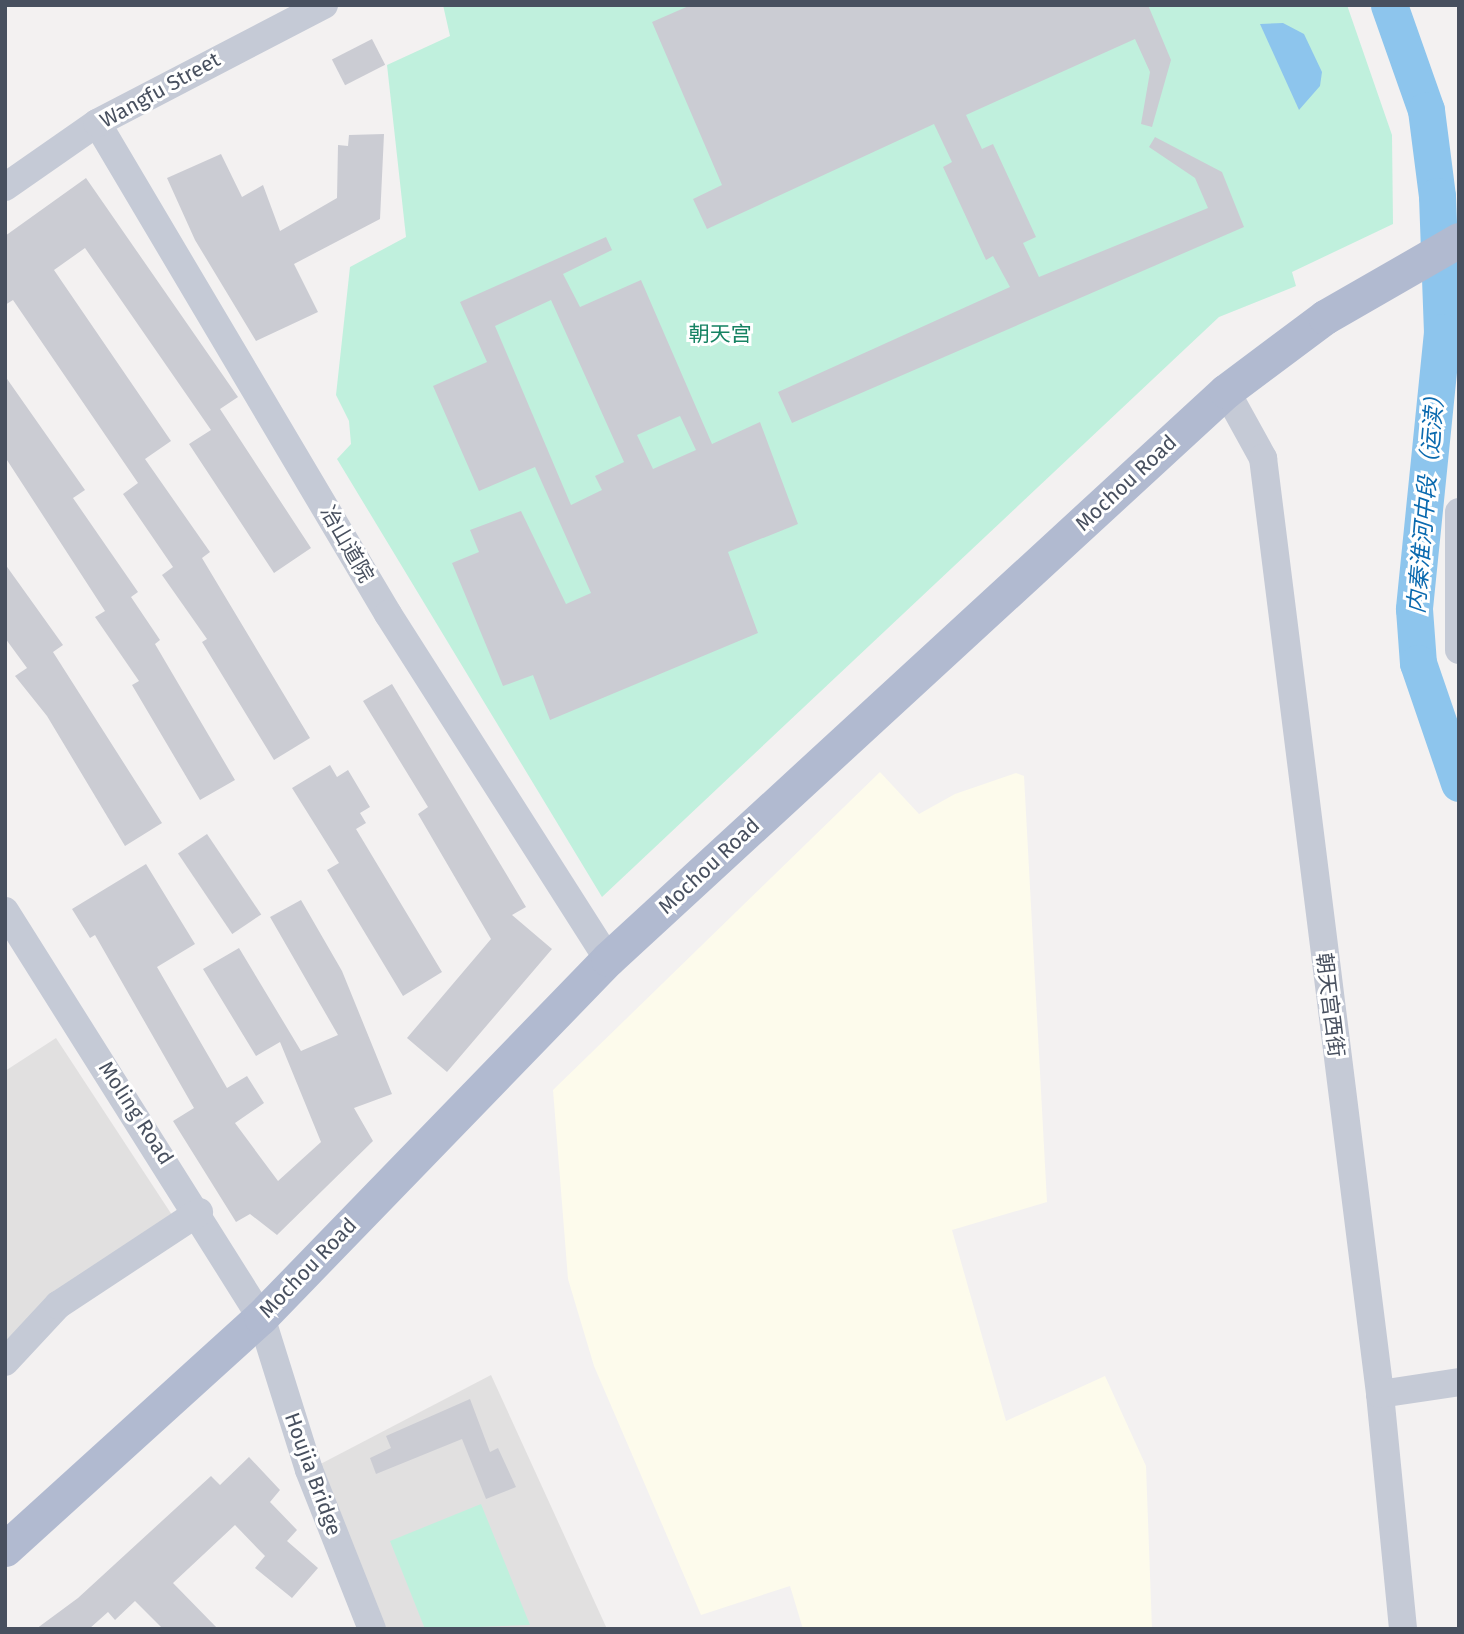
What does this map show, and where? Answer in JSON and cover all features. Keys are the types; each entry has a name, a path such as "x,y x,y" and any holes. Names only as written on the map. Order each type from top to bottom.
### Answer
{"main road":[{"name":"Mochou Road","path":"5,1549 261,1317 608,959 1226,391 1370,290 1459,240"}],"street":[{"name":"Wangfu Street","path":"5,187 97,123 324,5"},
{"name":"冶山道院","path":"97,123 388,614 608,959"},
{"name":"朝天宫西街","path":"1226,391 1263,458 1380,1394 1404,1629"},
{"path":"1458,645 1459,512"},
{"name":"Moling Road","path":"5,911 199,1212 261,1317"},
{"path":"5,1362 58,1305 199,1212"},
{"name":"Houjia Bridge","path":"261,1317 309,1471 372,1629"},
{"path":"1380,1394 1459,1382"}],"shaded area":[{"path":"880,772 919,814 955,794 1016,773 1024,776 1047,1202 952,1230 1006,1421 1105,1376 1146,1466 1152,1629 803,1629 790,1586 701,1615 594,1366 568,1279 553,1090"},
{"path":"56,1038 172,1215 5,1362 5,1071"},
{"path":"491,1375 607,1629 372,1629 309,1470"}],"green space":[{"name":"朝天宫","path":"443,5 1347,5 1392,135 1393,224 1292,272 1296,286 1219,317 602,897 337,459 351,444 349,421 336,395 350,267 406,237 387,65 450,36"},
{"path":"481,1504 530,1625 425,1629 390,1541"}],"water":[{"path":"1283,23 1304,34 1322,72 1320,86 1299,110 1260,24"}],"building":[{"path":"691,5 1148,5 1171,60 1152,127 1141,124 1150,72 1135,39 966,115 982,149 993,144 1036,237 1023,243 1039,277 1208,208 1195,178 1149,147 1155,137 1222,172 1244,227 792,423 778,392 1010,287 993,256 986,260 943,167 952,162 934,124 707,229 693,199 722,185 652,22"},
{"path":"372,39 385,65 345,85 332,59"},
{"path":"384,134 380,219 294,264 318,312 256,341 195,240 167,178 221,154 242,197 263,185 280,231 337,198 338,145 348,146 349,135"},
{"path":"86,178 238,397 220,409 311,548 274,573 189,444 211,430 85,248 54,270 171,441 145,459 210,552 202,558 310,738 274,760 202,642 207,639 162,575 173,567 123,494 138,483 13,300 5,305 5,236"},
{"path":"606,237 612,250 563,274 580,307 641,280 712,444 760,422 798,524 728,552 758,633 550,720 533,675 503,686 452,563 479,552 470,530 521,511 566,604 591,593 535,467 479,491 433,386 487,362 460,302","holes":["551,300 624,462 595,476 602,490 571,505 495,326","680,416 696,450 653,469 637,435"]},
{"path":"5,376 85,490 73,498 138,592 131,597 160,640 155,644 235,780 200,800 132,685 139,681 95,617 105,611 5,457"},
{"path":"5,564 63,645 53,652 162,823 125,846 47,716 15,676 27,668 5,638"},
{"path":"392,684 526,907 512,915 552,949 447,1072 407,1038 491,939 418,814 428,807 363,701"},
{"path":"330,765 337,777 348,770 370,807 360,813 366,823 356,829 442,972 403,996 327,870 339,863 292,788"},
{"path":"207,834 261,914 232,934 178,854"},
{"path":"146,864 195,944 157,967 227,1088 247,1076 264,1103 235,1123 278,1181 321,1142 280,1042 256,1056 203,969 239,948 301,1051 338,1035 270,917 301,900 342,971 392,1094 354,1108 373,1141 277,1235 250,1214 236,1222 173,1121 194,1108 95,935 90,938 72,909"},
{"path":"470,1399 490,1452 498,1448 516,1487 486,1499 462,1439 376,1474 370,1458 391,1448 386,1436"},
{"path":"249,1457 280,1490 270,1502 297,1530 287,1541 318,1568 292,1598 255,1568 265,1556 235,1525 173,1583 218,1629 163,1629 135,1601 115,1620 108,1612 89,1629 36,1629 78,1598 211,1476 220,1485"}],"waterway":[{"name":"内秦淮河中段（运渎）","path":"1389,5 1426,110 1437,196 1442,332 1414,609 1418,663 1459,783"}]}
